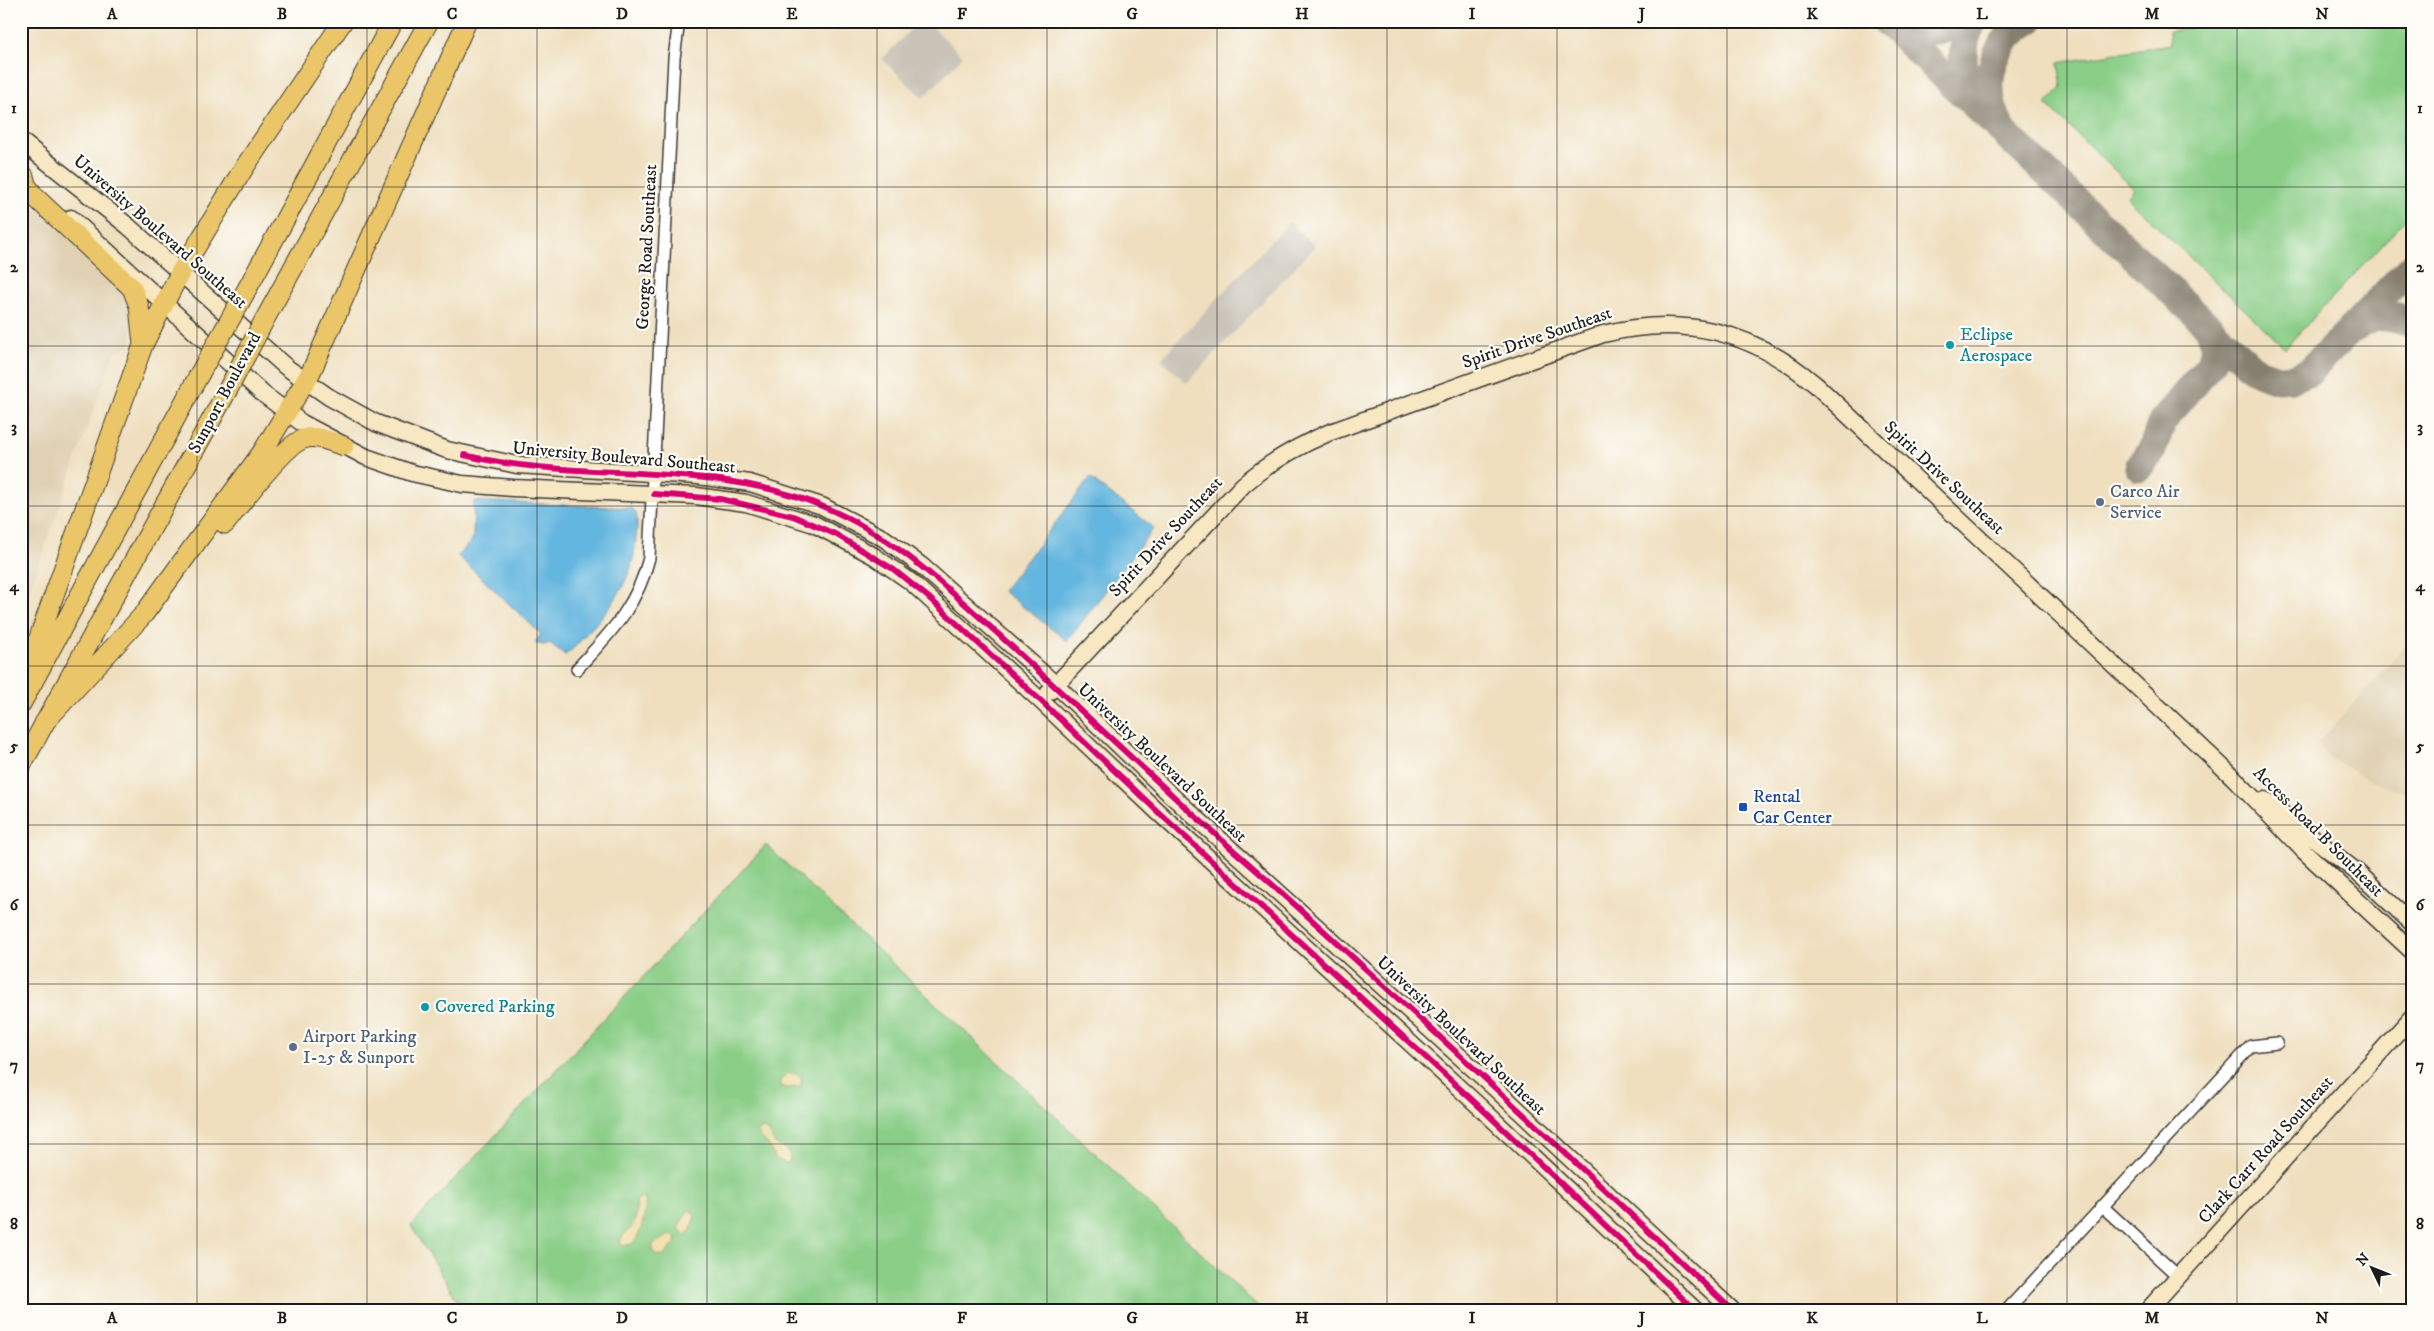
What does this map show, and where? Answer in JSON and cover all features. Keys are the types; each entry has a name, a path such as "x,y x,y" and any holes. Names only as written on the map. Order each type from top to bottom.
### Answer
{"main road":[{"path":"21,688 143,345 180,273 244,168 343,21"},
{"name":"Sunport Boulevard","path":"21,704 393,21"},
{"name":"Sunport Boulevard","path":"21,766 429,21"},
{"path":"44,723 144,614 264,451 306,381 467,21"},
{"name":"University Boulevard Southeast","path":"21,141 128,226 266,350 330,397 376,422 425,443 464,455 540,468 698,476 750,483 800,497 851,519 885,539 923,567 1056,686 1172,796 1498,1090 1732,1310"},
{"path":"23,174 26,185 36,198 132,288 139,306 143,345"},
{"name":"University Boulevard Southeast","path":"23,174 245,378 287,412 344,446 412,473 462,484 721,499 770,509 814,524 855,544 910,582 1482,1108 1695,1310"},
{"name":"Spirit Drive Southeast","path":"1041,702 1243,485 1275,459 1328,433 1603,334 1628,328 1669,324 1712,330 1749,342 1785,361 1800,372 2233,776"},
{"path":"144,614 172,591 268,469 288,450 302,439 311,438 320,438 344,446"},
{"name":"Access Road B Southeast","path":"2233,776 2356,872 2413,924"},
{"name":"Access Road B Southeast","path":"2233,776 2304,850 2413,952"},
{"path":"2356,872 2382,884 2413,913"},
{"name":"Clark Carr Road Southeast","path":"2148,1310 2413,1016"}],"street":[{"name":"George Road Southeast","path":"577,669 620,622 640,588 650,550 674,58 679,21"},
{"path":"2007,1310 2251,1046 2277,1043"},
{"path":"2102,1206 2179,1277"}],"shaded area":[{"path":"919,21 926,21 963,56 923,98 882,59"},
{"path":"21,194 126,290 135,311 131,344 114,353 21,614"},
{"path":"1289,222 1315,246 1187,383 1161,359"},
{"path":"2413,638 2413,794 2372,782 2327,756 2317,744"}],"green space":[{"path":"2231,21 2413,21 2413,212 2285,348 2127,198 2134,189 2046,104 2062,87 2058,63 2170,44 2169,31"},
{"path":"766,845 1262,1310 463,1310 411,1226"}],"sand":[{"path":"788,1073 796,1074 802,1079 800,1087 787,1088 781,1086 780,1080"},
{"path":"760,1129 765,1129 769,1132 775,1144 786,1150 790,1155 789,1162 785,1163 775,1158 767,1143 759,1137 758,1132"},
{"path":"639,1198 645,1199 641,1230 632,1244 622,1246 620,1242 622,1238 634,1223 636,1201"},
{"path":"689,1209 695,1216 690,1232 685,1235 678,1227"},
{"path":"670,1235 677,1238 676,1242 664,1256 656,1255 652,1250 653,1244"}],"water":[{"path":"1090,478 1154,528 1067,641 1003,591"},
{"path":"474,501 631,508 635,511 637,524 634,552 627,578 606,612 571,651 565,655 550,643 543,645 535,643 541,634 458,556 473,539"}],"taxiway":[{"path":"1886,21 2251,367 2260,373 2278,379 2294,378 2310,371 2413,265"},
{"path":"1889,22 1908,29 1928,31 1947,28 1966,21"},
{"path":"1973,21 1965,41 1963,62 1966,82 1975,102"},
{"path":"2002,129 1991,99 1990,83 1992,69 1997,55 2005,42 2015,30 2029,21"},
{"path":"2355,328 2369,320 2383,317 2398,318 2413,324"},
{"path":"2139,467 2152,450 2162,422 2212,362 2215,346 2207,325"}],"cycle path":[{"path":"464,455 509,464 646,473 736,482 780,492 824,507 849,518 894,546 956,596 1188,810 1366,969 1524,1114 1732,1310"},
{"path":"654,494 721,499 793,516 835,534 893,569 928,597 1041,701 1157,811 1481,1108 1695,1310"}],"place":[{"name":"Eclipse Aerospace","path":"1950,345"},
{"name":"Carco Air Service","path":"2100,502"},
{"name":"Rental Car Center","path":"1743,807"},
{"name":"Covered Parking","path":"425,1007"},
{"name":"Airport Parking I-25 & Sunport","path":"293,1047"}]}
